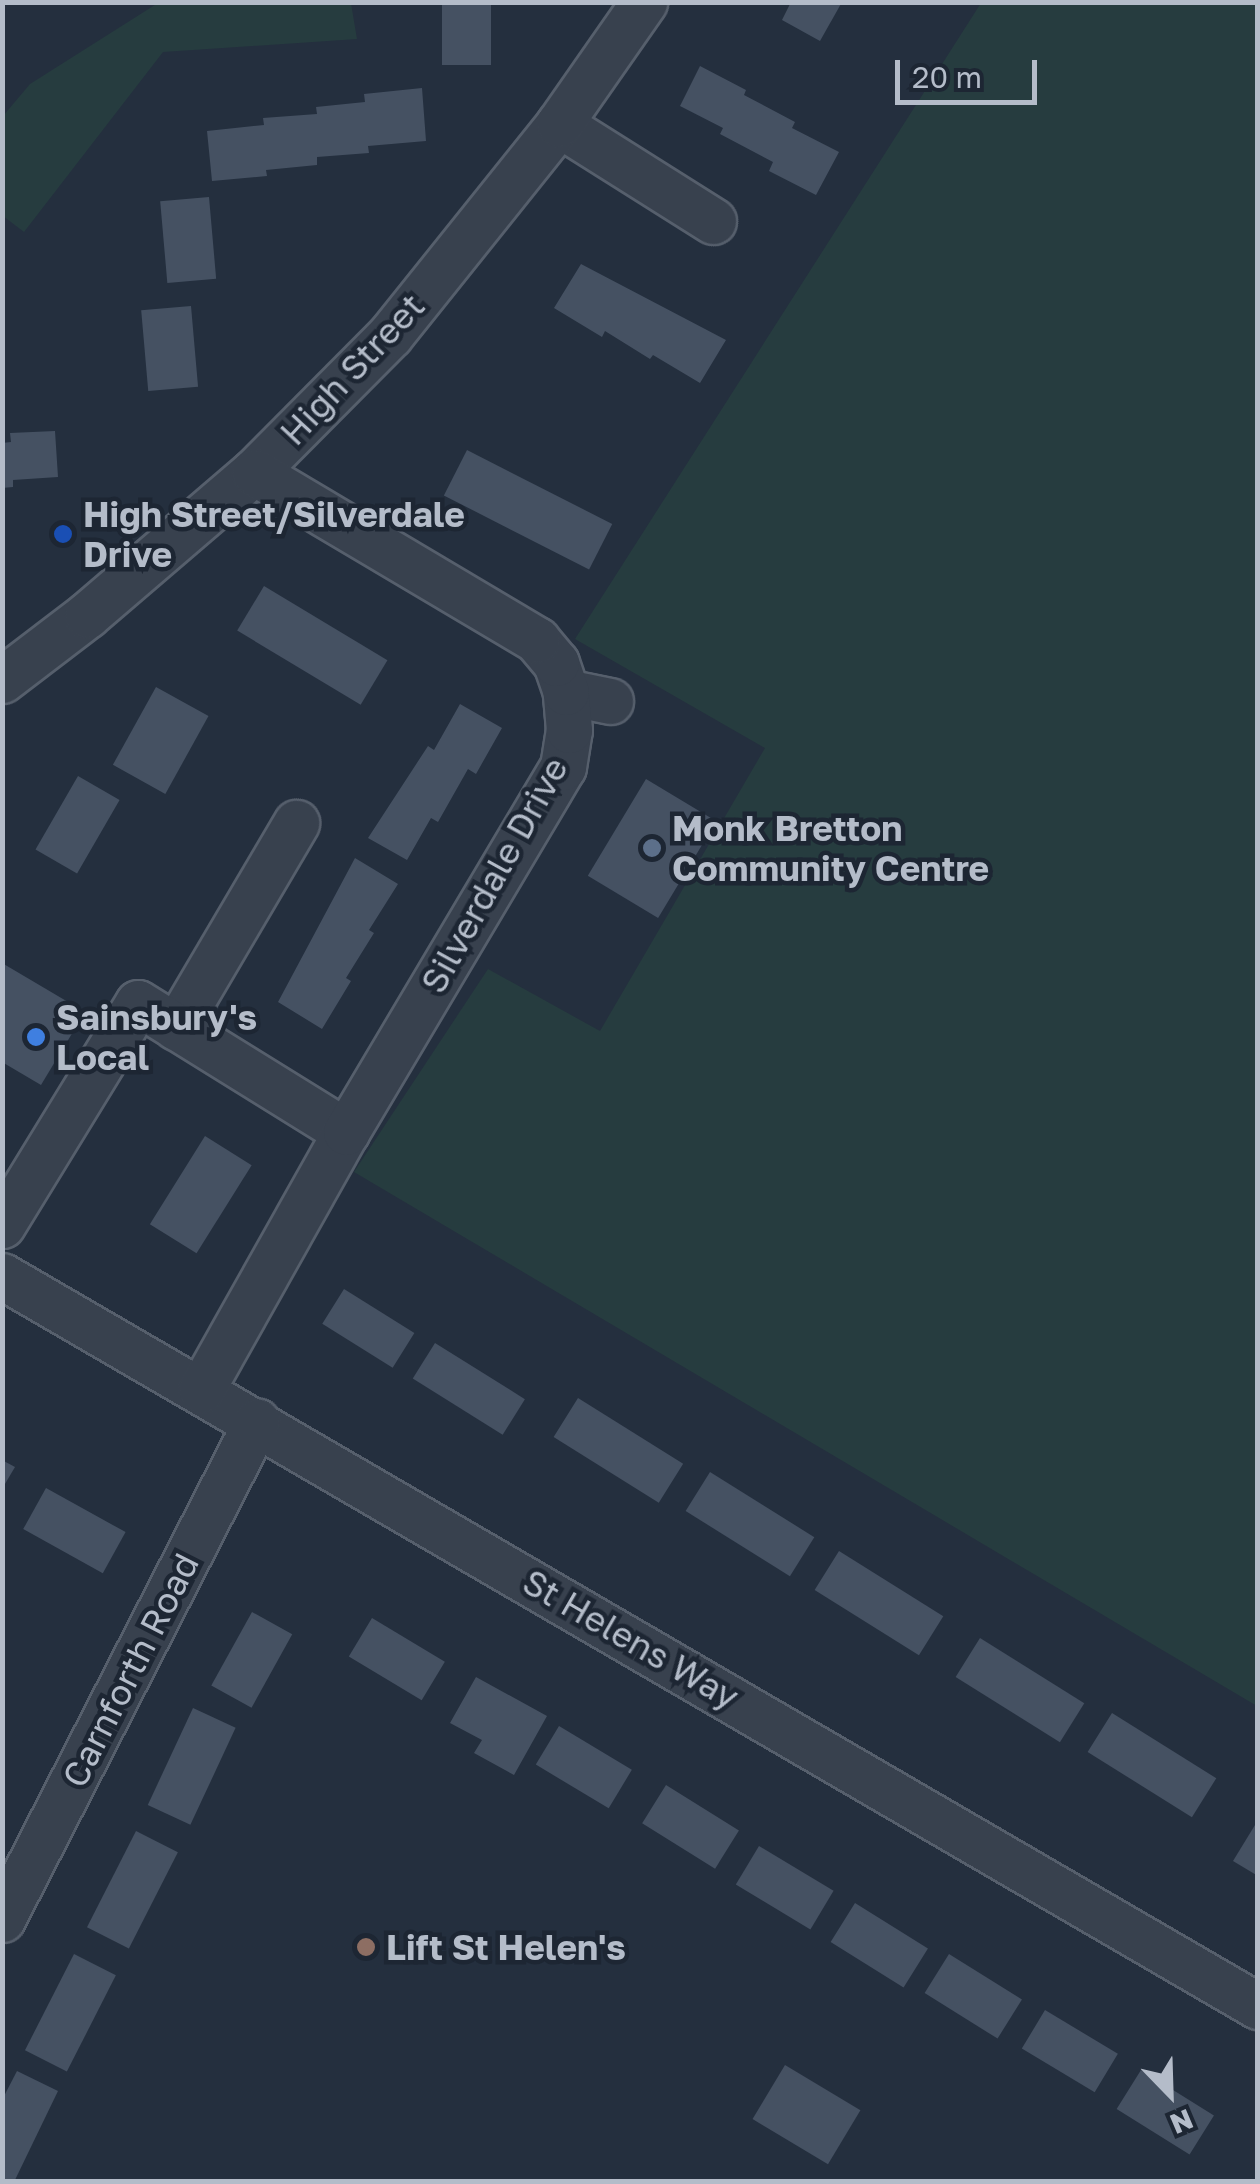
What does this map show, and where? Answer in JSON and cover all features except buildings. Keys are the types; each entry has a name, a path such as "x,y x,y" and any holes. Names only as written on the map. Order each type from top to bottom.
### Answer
{"street":[{"name":"High Street","path":"2,680 87,615 254,472 390,335 559,124 644,2"},
{"path":"559,124 712,221"},
{"name":"Silverdale Drive","path":"201,1390 346,1132 563,767 569,730 566,692 556,663 536,640 254,472"},
{"path":"566,692 610,701"},
{"path":"176,1027 296,823"},
{"path":"2,1224 138,1003 346,1132"},
{"name":"St Helens Way","path":"2,1276 257,1420 1258,2006"},
{"name":"Carnforth Road","path":"6,1902 257,1420"}],"green space":[{"path":"158,3 351,3 357,39 163,52 24,232 3,216 3,116 30,84"},
{"path":"981,3 1257,3 1257,1706 354,1172 488,969 600,1031 765,748 575,639"}],"place":[{"name":"High Street/Silverdale Drive","path":"63,534"},
{"name":"Monk Bretton Community Centre","path":"652,848"},
{"name":"Sainsbury's Local","path":"36,1037"},
{"name":"Lift St Helen's","path":"366,1947"}]}
